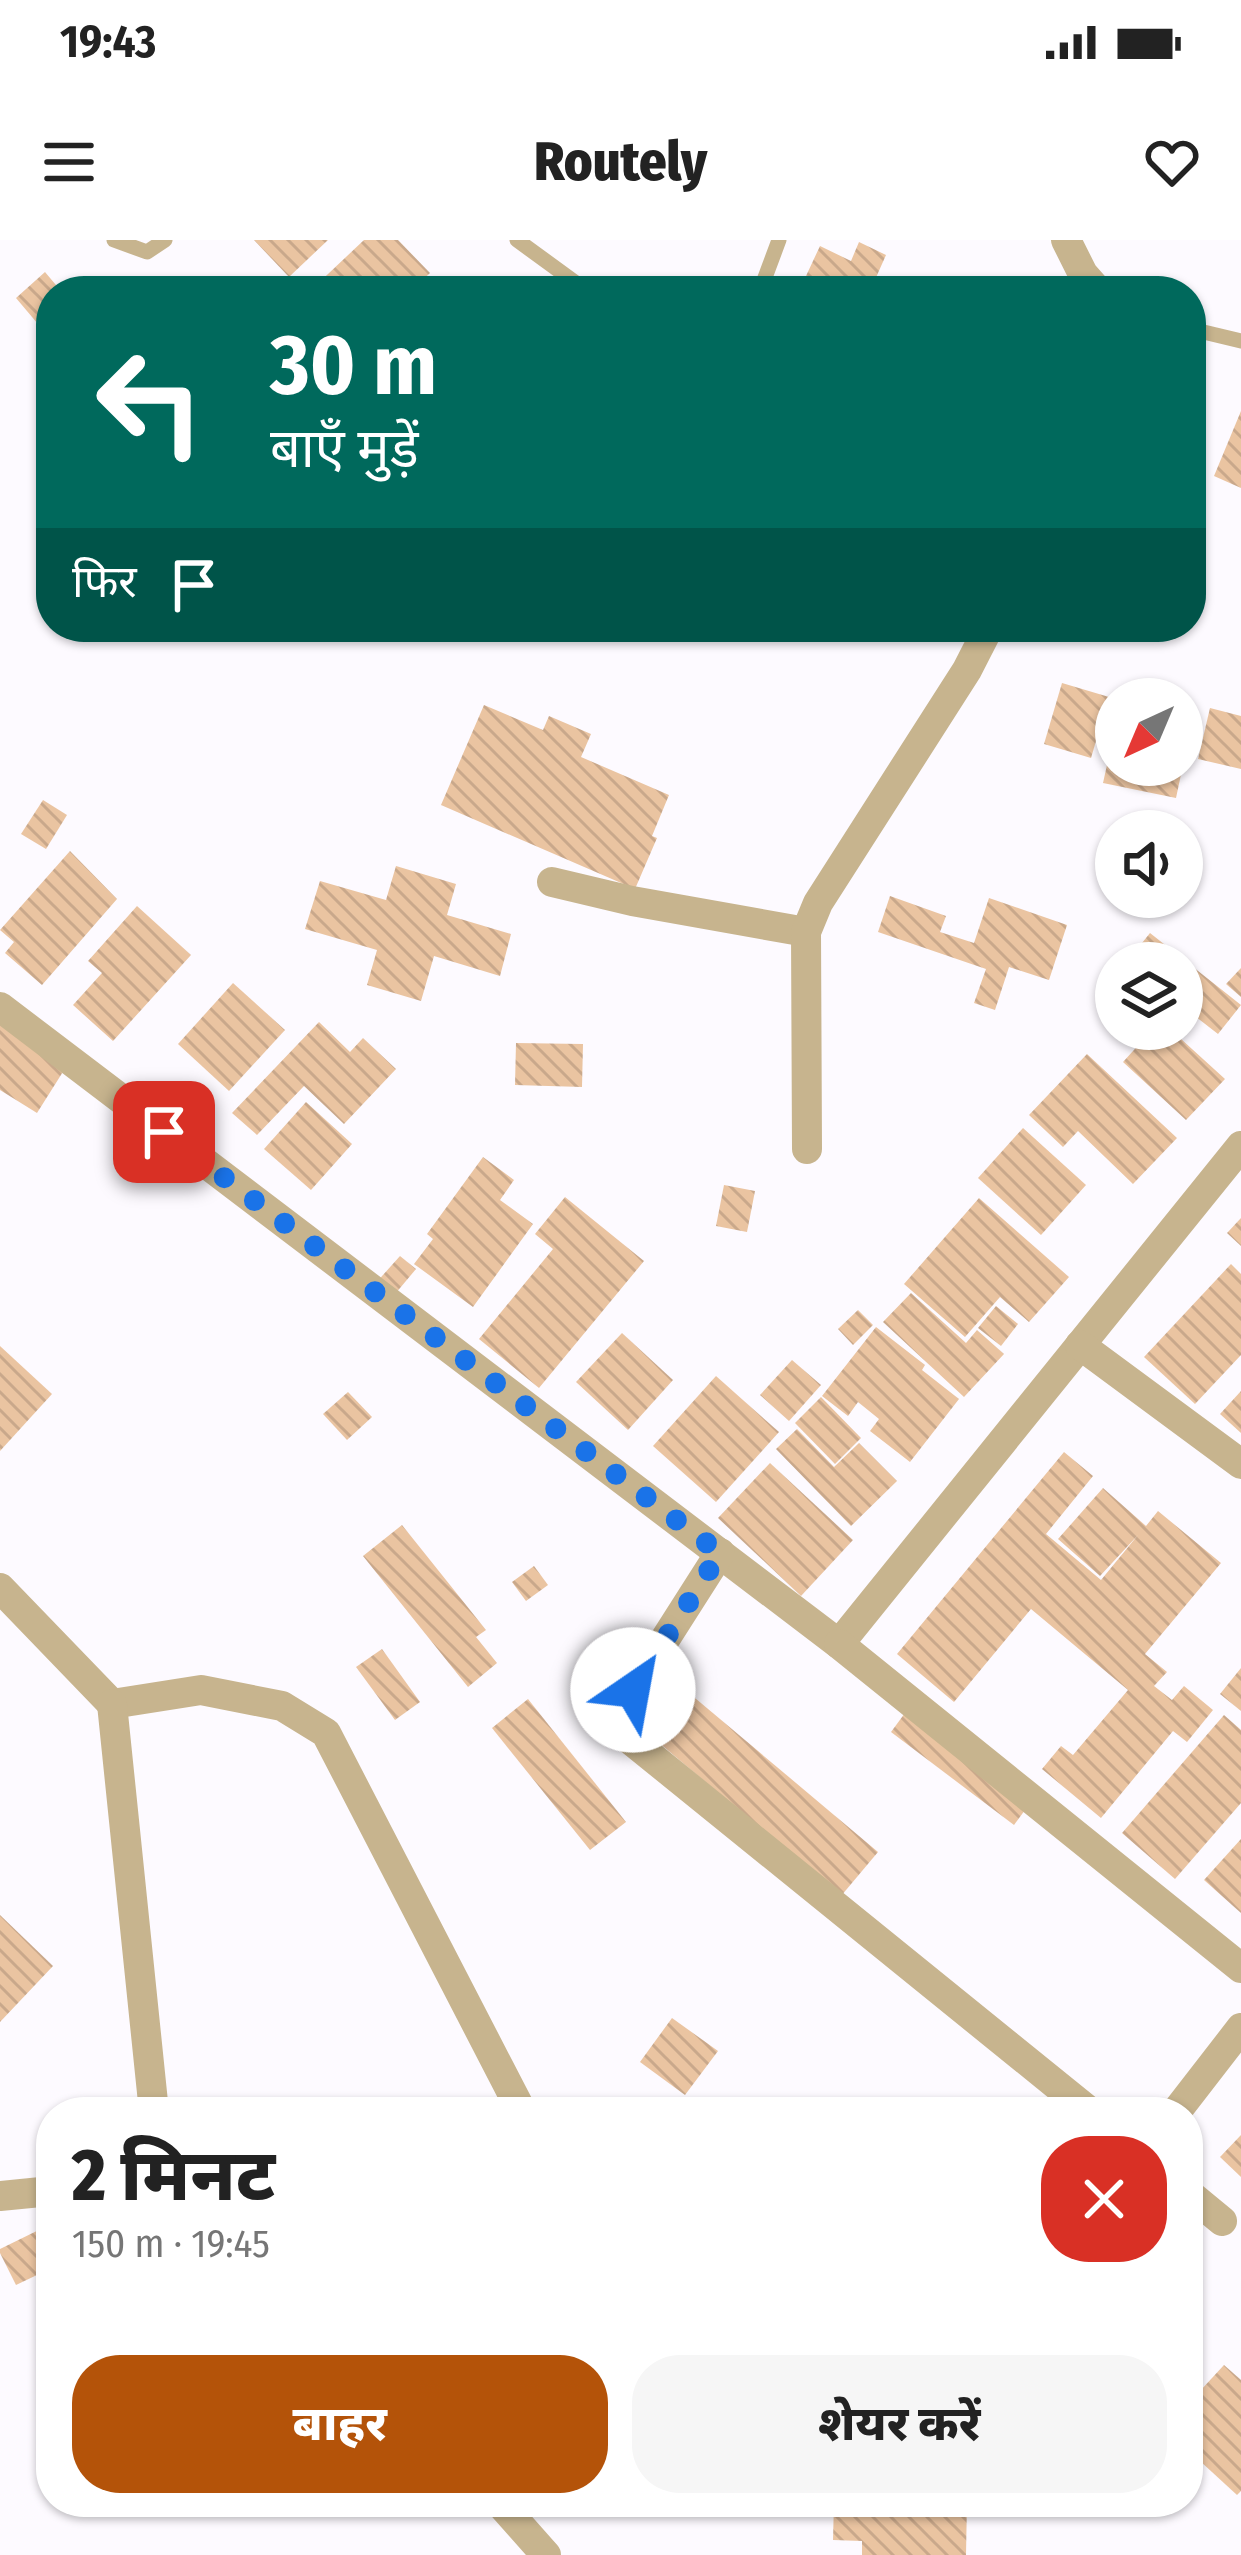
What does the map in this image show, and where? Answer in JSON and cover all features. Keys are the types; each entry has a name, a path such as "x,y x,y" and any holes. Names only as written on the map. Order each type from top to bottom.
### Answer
{"street":[{"path":"1066,240 1085,276"},
{"path":"807,1149 806,932 818,903 981,642"},
{"path":"552,881 632,901 806,932"},
{"path":"0,1007 839,1644 1241,1968"},
{"path":"839,1644 1241,1146"},
{"path":"1080,1346 1241,1464"},
{"path":"720,1553 611,1724 1071,2097"},
{"path":"0,1588 112,1704 152,2097"},
{"path":"112,1704 201,1690 282,1706 326,1733 514,2097"},
{"path":"1188,2097 1241,2028"},
{"path":"0,2196 36,2192"},
{"path":"1203,2205 1222,2221"},
{"path":"512,2517 546,2555"}],"lane":[{"path":"114,240 147,252 165,240"},
{"path":"517,240 566,276"},
{"path":"765,276 778,240"},
{"path":"1206,333 1241,341"}],"building":[{"path":"254,240 328,240 290,276"},
{"path":"364,240 398,240 430,273 427,276 326,276"},
{"path":"859,242 886,255 877,276 806,276 820,246 851,261"},
{"path":"36,280 36,322 16,298"},
{"path":"1241,411 1241,488 1214,476"},
{"path":"1062,683 1095,693 1091,758 1044,744"},
{"path":"484,705 543,730 549,716 591,734 581,757 669,795 635,889 441,805"},
{"path":"1210,708 1241,716 1241,769 1203,760"},
{"path":"1118,786 1179,786 1176,798"},
{"path":"43,800 67,815 46,849 21,834"},
{"path":"70,851 117,899 42,985 5,953 14,942 0,930"},
{"path":"396,866 456,884 447,915 511,934 500,976 434,956 421,1001 367,985 377,950 305,929 320,881 386,900"},
{"path":"890,896 946,916 940,932 974,943 989,898 1067,925 1049,980 1009,967 995,1010 974,1003 986,969 878,932"},
{"path":"137,906 191,955 113,1041 73,1005 102,973 88,961"},
{"path":"1241,968 1241,997 1226,984"},
{"path":"1203,975 1241,1005 1218,1034 1203,1022"},
{"path":"233,983 285,1030 229,1091 178,1044"},
{"path":"319,1022 350,1052 363,1038 396,1069 344,1124 304,1086 257,1135 232,1113"},
{"path":"0,1024 66,1067 37,1113 0,1090"},
{"path":"516,1043 583,1044 582,1087 515,1085"},
{"path":"1134,1050 1193,1050 1225,1079 1186,1120 1123,1062"},
{"path":"1087,1054 1177,1138 1133,1184 1078,1131 1063,1147 1029,1115"},
{"path":"306,1102 352,1144 311,1190 264,1149"},
{"path":"1023,1128 1086,1185 1041,1235 978,1178"},
{"path":"483,1157 514,1180 500,1200 533,1224 473,1307 414,1264 433,1239 427,1234"},
{"path":"724,1185 755,1191 747,1232 716,1226"},
{"path":"565,1197 644,1261 539,1388 479,1339 553,1249 535,1234"},
{"path":"979,1198 1069,1277 1029,1322 1000,1297 965,1337 904,1284"},
{"path":"1241,1218 1241,1246 1227,1233"},
{"path":"400,1256 416,1269 390,1300 374,1285"},
{"path":"1231,1264 1241,1274 1241,1355 1195,1404 1144,1357"},
{"path":"911,1293 966,1343 977,1330 1004,1354 964,1397 883,1322"},
{"path":"996,1306 1018,1324 1001,1346 978,1328"},
{"path":"858,1310 873,1325 853,1345 838,1329"},
{"path":"876,1327 959,1399 910,1462 870,1431 879,1419 858,1402 848,1416 822,1396"},
{"path":"622,1333 673,1380 628,1430 576,1382"},
{"path":"0,1346 52,1394 0,1451"},
{"path":"792,1360 821,1385 789,1421 760,1395"},
{"path":"716,1376 779,1432 716,1502 653,1446"},
{"path":"1241,1391 1241,1433 1220,1414"},
{"path":"348,1392 372,1417 347,1440 323,1414"},
{"path":"821,1397 861,1438 835,1464 795,1423"},
{"path":"797,1429 834,1467 859,1443 897,1481 851,1526 776,1449"},
{"path":"1064,1452 1093,1476 1046,1534 1101,1580 1138,1535 1100,1576 1058,1539 1103,1488 1146,1526 1158,1511 1221,1563 1145,1654 1167,1672 1154,1686 1172,1700 1184,1686 1213,1710 1187,1742 1173,1731 1101,1818 1042,1769 1061,1746 1073,1755 1128,1690 1031,1609 954,1702 897,1654"},
{"path":"770,1463 853,1540 801,1596 718,1518"},
{"path":"402,1525 486,1630 476,1637 497,1663 468,1687 363,1556"},
{"path":"534,1566 548,1585 526,1601 512,1582"},
{"path":"382,1649 420,1702 395,1720 356,1667"},
{"path":"1241,1668 1241,1711 1220,1694"},
{"path":"695,1698 878,1852 841,1896 658,1742"},
{"path":"528,1699 626,1822 590,1850 492,1728"},
{"path":"905,1713 1028,1806 1014,1825 891,1732"},
{"path":"1224,1715 1241,1730 1241,1803 1175,1879 1122,1833"},
{"path":"1241,1839 1241,1913 1204,1880"},
{"path":"0,1915 53,1966 0,2022"},
{"path":"672,2018 718,2051 685,2095 640,2062"},
{"path":"1241,2135 1241,2177 1220,2157"},
{"path":"36,2231 36,2275 16,2285 0,2249"},
{"path":"1224,2365 1241,2380 1241,2491 1237,2495 1203,2464 1203,2388"},
{"path":"834,2517 967,2517 966,2555 862,2555 862,2541 833,2540"}],"route":[{"path":"164,1132 720,1553 633,1690"}]}
